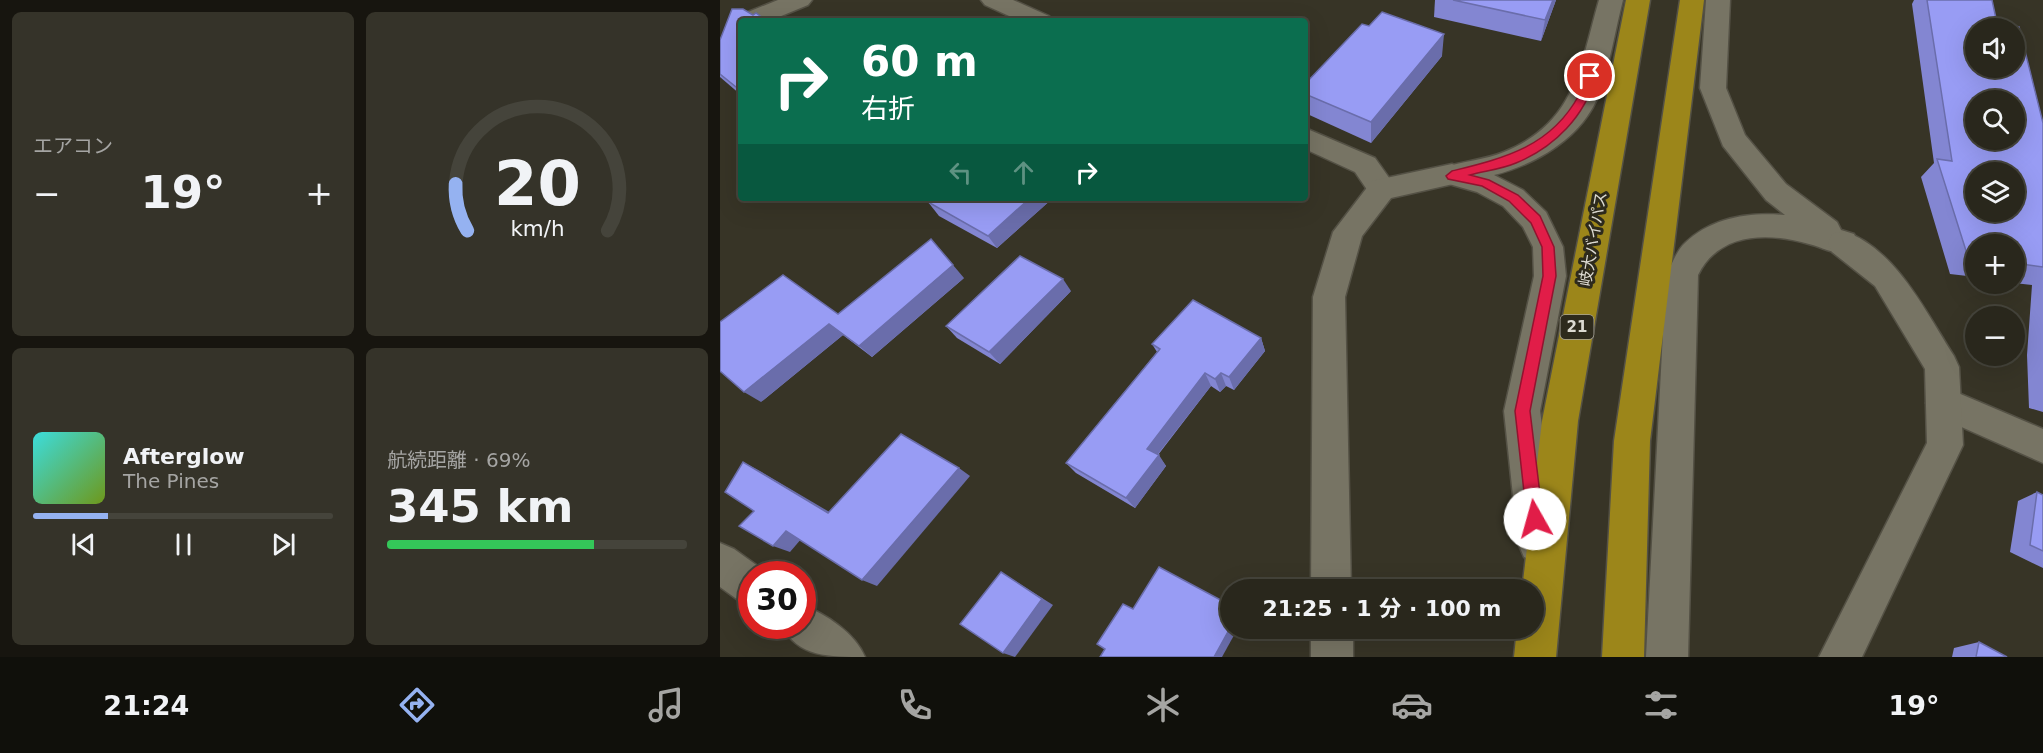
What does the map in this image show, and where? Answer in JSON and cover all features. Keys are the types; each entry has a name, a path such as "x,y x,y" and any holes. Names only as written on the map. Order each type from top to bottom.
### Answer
{"highway":[{"name":"岐大バイパス","path":"1544,579 1560,421 1638,0"},
{"path":"1623,657 1632,441 1692,0"},
{"name":"岐大バイパス","path":"1535,657 1537,639"}],"street":[{"path":"754,18 800,0"},
{"path":"993,0 1033,18"},
{"path":"1331,579 1328,453 1329,297 1348,232 1382,189 1452,176 1513,160 1559,132 1585,95 1611,0"},
{"path":"1718,0 1713,88 1732,139 1776,192 1886,277 1942,367 1946,445 1840,657"},
{"path":"1308,139 1365,165 1382,189"},
{"path":"1452,176 1485,183 1513,198 1536,220 1548,247 1550,276 1522,411 1542,579"},
{"path":"1667,657 1682,275 1695,253 1715,236 1743,226 1775,224 1809,230 1843,243"},
{"path":"1944,404 2043,446"},
{"path":"720,562 738,576"},
{"path":"816,636 844,657"},
{"path":"1332,639 1332,657"}],"building":[{"path":"1453,0 1553,0 1545,20"},
{"path":"1927,0 1992,0 1996,18 1965,18 1965,78 2025,78 2025,51 2043,123 2043,267 2025,265 2025,234 1965,234 1965,248 1937,159 1952,161"},
{"path":"732,9 743,9 763,18 738,18 738,89 720,74 720,40"},
{"path":"1382,12 1444,34 1371,122 1308,95 1308,81 1362,24 1369,26"},
{"path":"930,201 1027,201 988,236 928,202"},
{"path":"931,239 953,265 859,346 829,324 744,392 720,371 720,322 783,275 838,314"},
{"path":"1020,256 1063,279 989,352 946,326"},
{"path":"1193,300 1261,338 1229,377 1221,373 1215,379 1205,373 1147,449 1159,455 1126,498 1066,463 1160,349 1152,344"},
{"path":"901,434 959,468 862,580 786,531 773,546 739,526 754,511 725,492 743,462 828,513"},
{"path":"2037,492 2043,495 2043,551 2030,545"},
{"path":"1159,567 1220,600 1220,639 1224,639 1214,657 1100,657 1105,649 1097,644 1123,604 1133,609"},
{"path":"1001,572 1042,599 1003,653 960,624"},
{"path":"1979,642 2007,657 1976,657"}],"route":[{"path":"1535,519 1522,411 1550,276 1548,247 1536,220 1513,198 1485,183 1452,176 1513,160 1559,132 1585,95 1590,76"}]}
